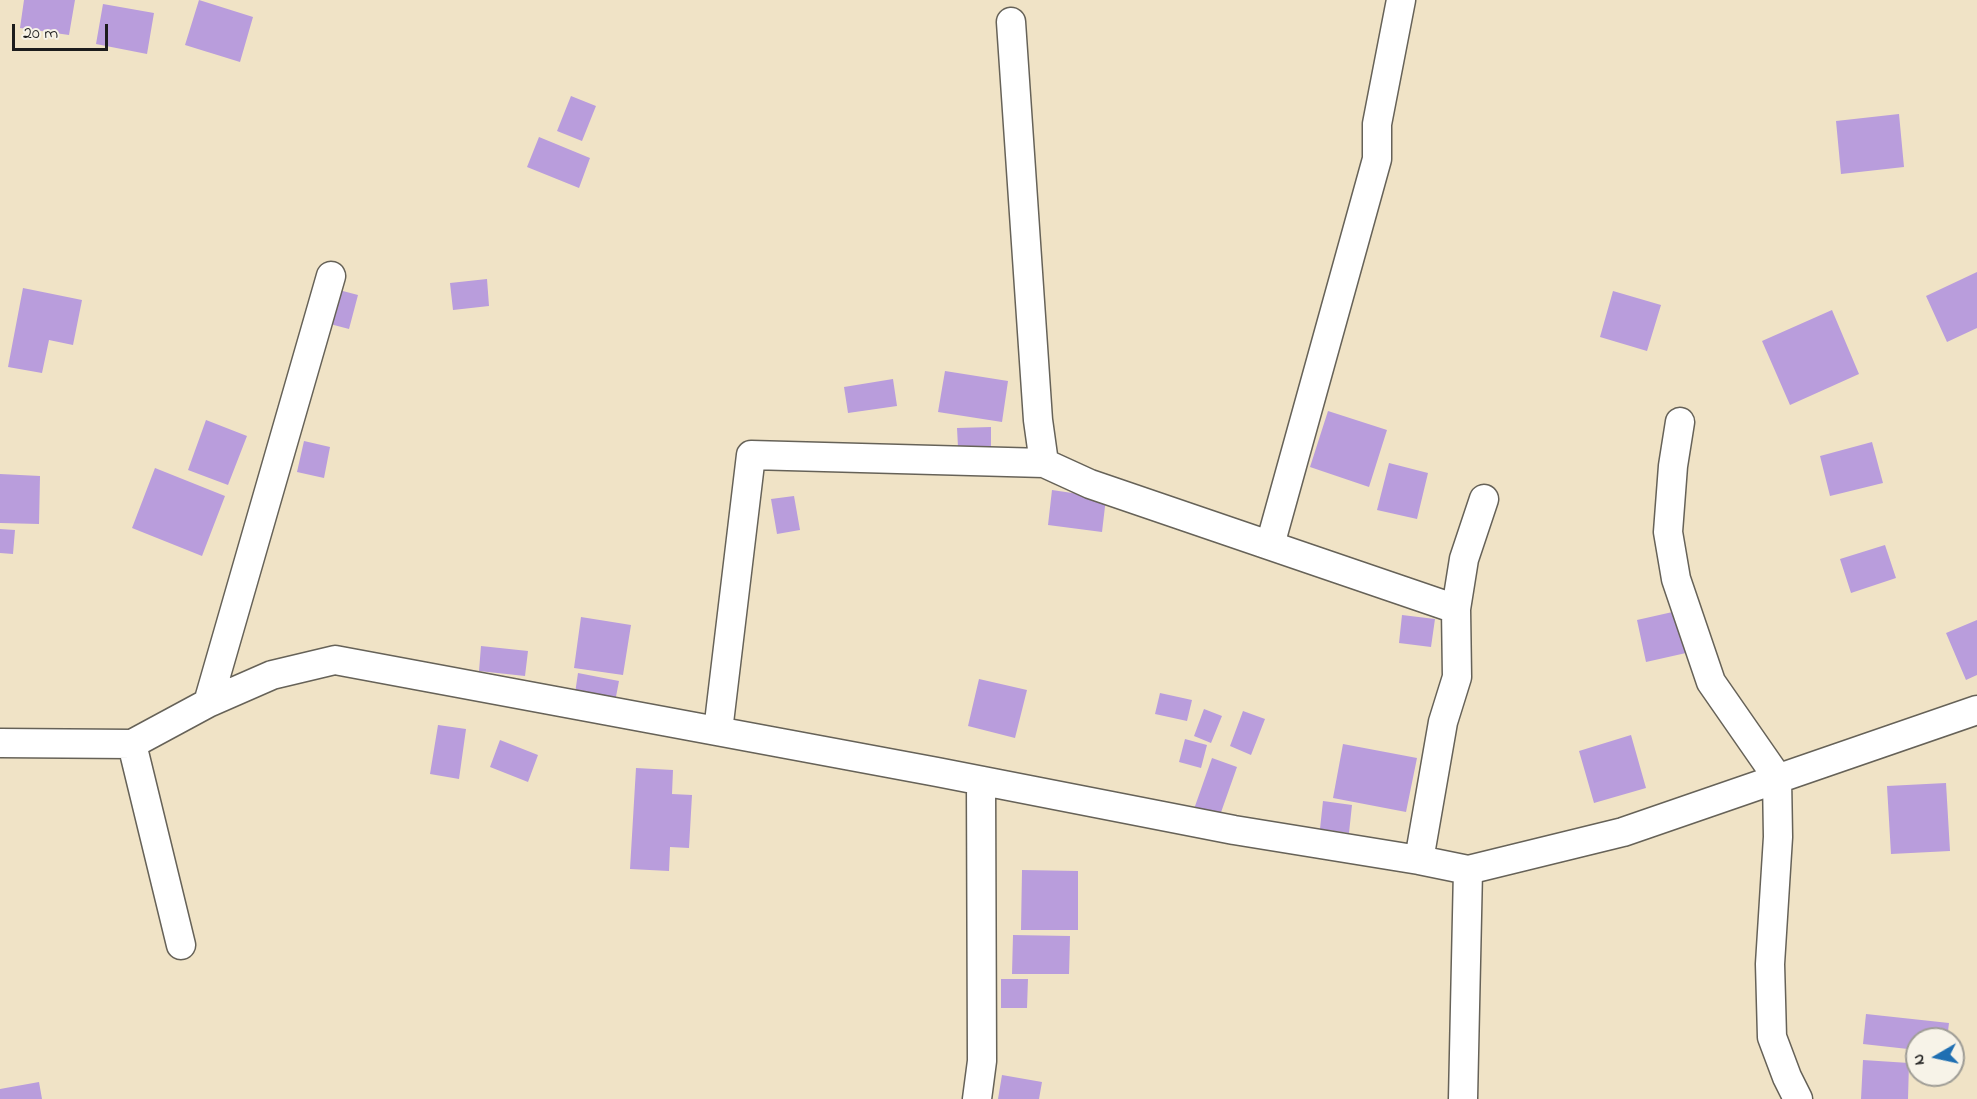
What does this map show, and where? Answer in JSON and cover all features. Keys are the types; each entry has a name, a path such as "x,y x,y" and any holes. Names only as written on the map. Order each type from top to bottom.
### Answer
{"street":[{"path":"1270,545 1377,159 1377,124 1401,0"},
{"path":"1011,22 1038,420 1044,463"},
{"path":"208,703 331,276"},
{"path":"1680,422 1673,466 1668,532 1676,579 1711,682 1777,777 1778,837 1770,964 1772,1037 1798,1099"},
{"path":"718,731 751,455 1044,463 1090,484 1456,609"},
{"path":"1419,860 1443,722 1457,677 1456,609 1464,559 1484,500"},
{"path":"0,743 132,744 208,703 272,675 335,660 1234,830 1468,870 1623,832 1777,777 1977,710"},
{"path":"132,744 181,945"},
{"path":"977,1099 982,1061 981,781"},
{"path":"1463,1099 1468,870"}],"building":[{"path":"24,0 75,0 69,35 20,28"},
{"path":"199,0 253,17 240,62 185,45"},
{"path":"103,4 154,13 147,54 96,44"},
{"path":"571,96 596,106 582,141 557,131"},
{"path":"1899,114 1904,167 1841,174 1836,121"},
{"path":"539,137 590,158 579,188 527,167"},
{"path":"1977,272 1977,328 1947,342 1926,296"},
{"path":"487,279 489,306 453,310 450,283"},
{"path":"23,288 82,300 73,345 49,340 42,373 8,367"},
{"path":"339,290 358,295 349,329 330,324"},
{"path":"1613,291 1661,305 1647,351 1600,337"},
{"path":"1832,310 1859,374 1790,405 1762,341"},
{"path":"945,371 1008,381 1002,422 938,412"},
{"path":"893,379 897,406 848,413 844,387"},
{"path":"1328,411 1387,430 1369,487 1310,467"},
{"path":"206,420 247,436 228,485 188,470"},
{"path":"991,427 991,446 958,447 957,428"},
{"path":"304,441 330,447 324,478 297,472"},
{"path":"1872,442 1883,483 1830,496 1820,456"},
{"path":"1389,463 1428,473 1417,519 1377,510"},
{"path":"155,468 225,496 202,556 132,528"},
{"path":"0,474 40,476 39,524 0,523"},
{"path":"1052,490 1106,498 1102,532 1048,525"},
{"path":"794,496 800,530 777,534 771,499"},
{"path":"0,529 15,530 13,554 0,553"},
{"path":"1885,545 1896,578 1851,593 1840,559"},
{"path":"1677,611 1686,653 1646,662 1637,620"},
{"path":"1402,615 1435,619 1431,647 1399,643"},
{"path":"581,617 631,625 623,675 574,668"},
{"path":"1977,620 1977,675 1966,680 1946,633"},
{"path":"481,646 528,651 525,676 479,671"},
{"path":"578,673 619,681 614,707 574,700"},
{"path":"979,679 1027,690 1015,738 968,726"},
{"path":"1160,693 1192,700 1187,721 1155,714"},
{"path":"1204,709 1222,716 1211,743 1194,736"},
{"path":"1243,711 1265,719 1251,755 1230,746"},
{"path":"438,725 466,729 459,779 430,774"},
{"path":"1631,735 1646,788 1594,803 1579,751"},
{"path":"1185,739 1207,745 1201,768 1179,762"},
{"path":"500,740 538,755 528,782 490,767"},
{"path":"1343,744 1417,758 1406,812 1333,798"},
{"path":"1212,758 1237,767 1219,818 1194,809"},
{"path":"636,768 673,770 672,794 692,795 689,848 670,847 669,871 630,869"},
{"path":"1946,783 1950,851 1891,854 1887,786"},
{"path":"1323,801 1352,805 1349,833 1320,829"},
{"path":"1022,870 1078,871 1078,930 1021,930"},
{"path":"1013,935 1070,936 1069,974 1012,974"},
{"path":"1001,979 1028,979 1027,1008 1001,1008"},
{"path":"1866,1014 1949,1023 1948,1027 1905,1027 1905,1049 1863,1044"},
{"path":"1863,1060 1905,1063 1905,1087 1908,1087 1908,1099 1861,1099"},
{"path":"1002,1075 1042,1082 1039,1099 998,1099"},
{"path":"39,1082 42,1099 0,1099 0,1089"}]}
